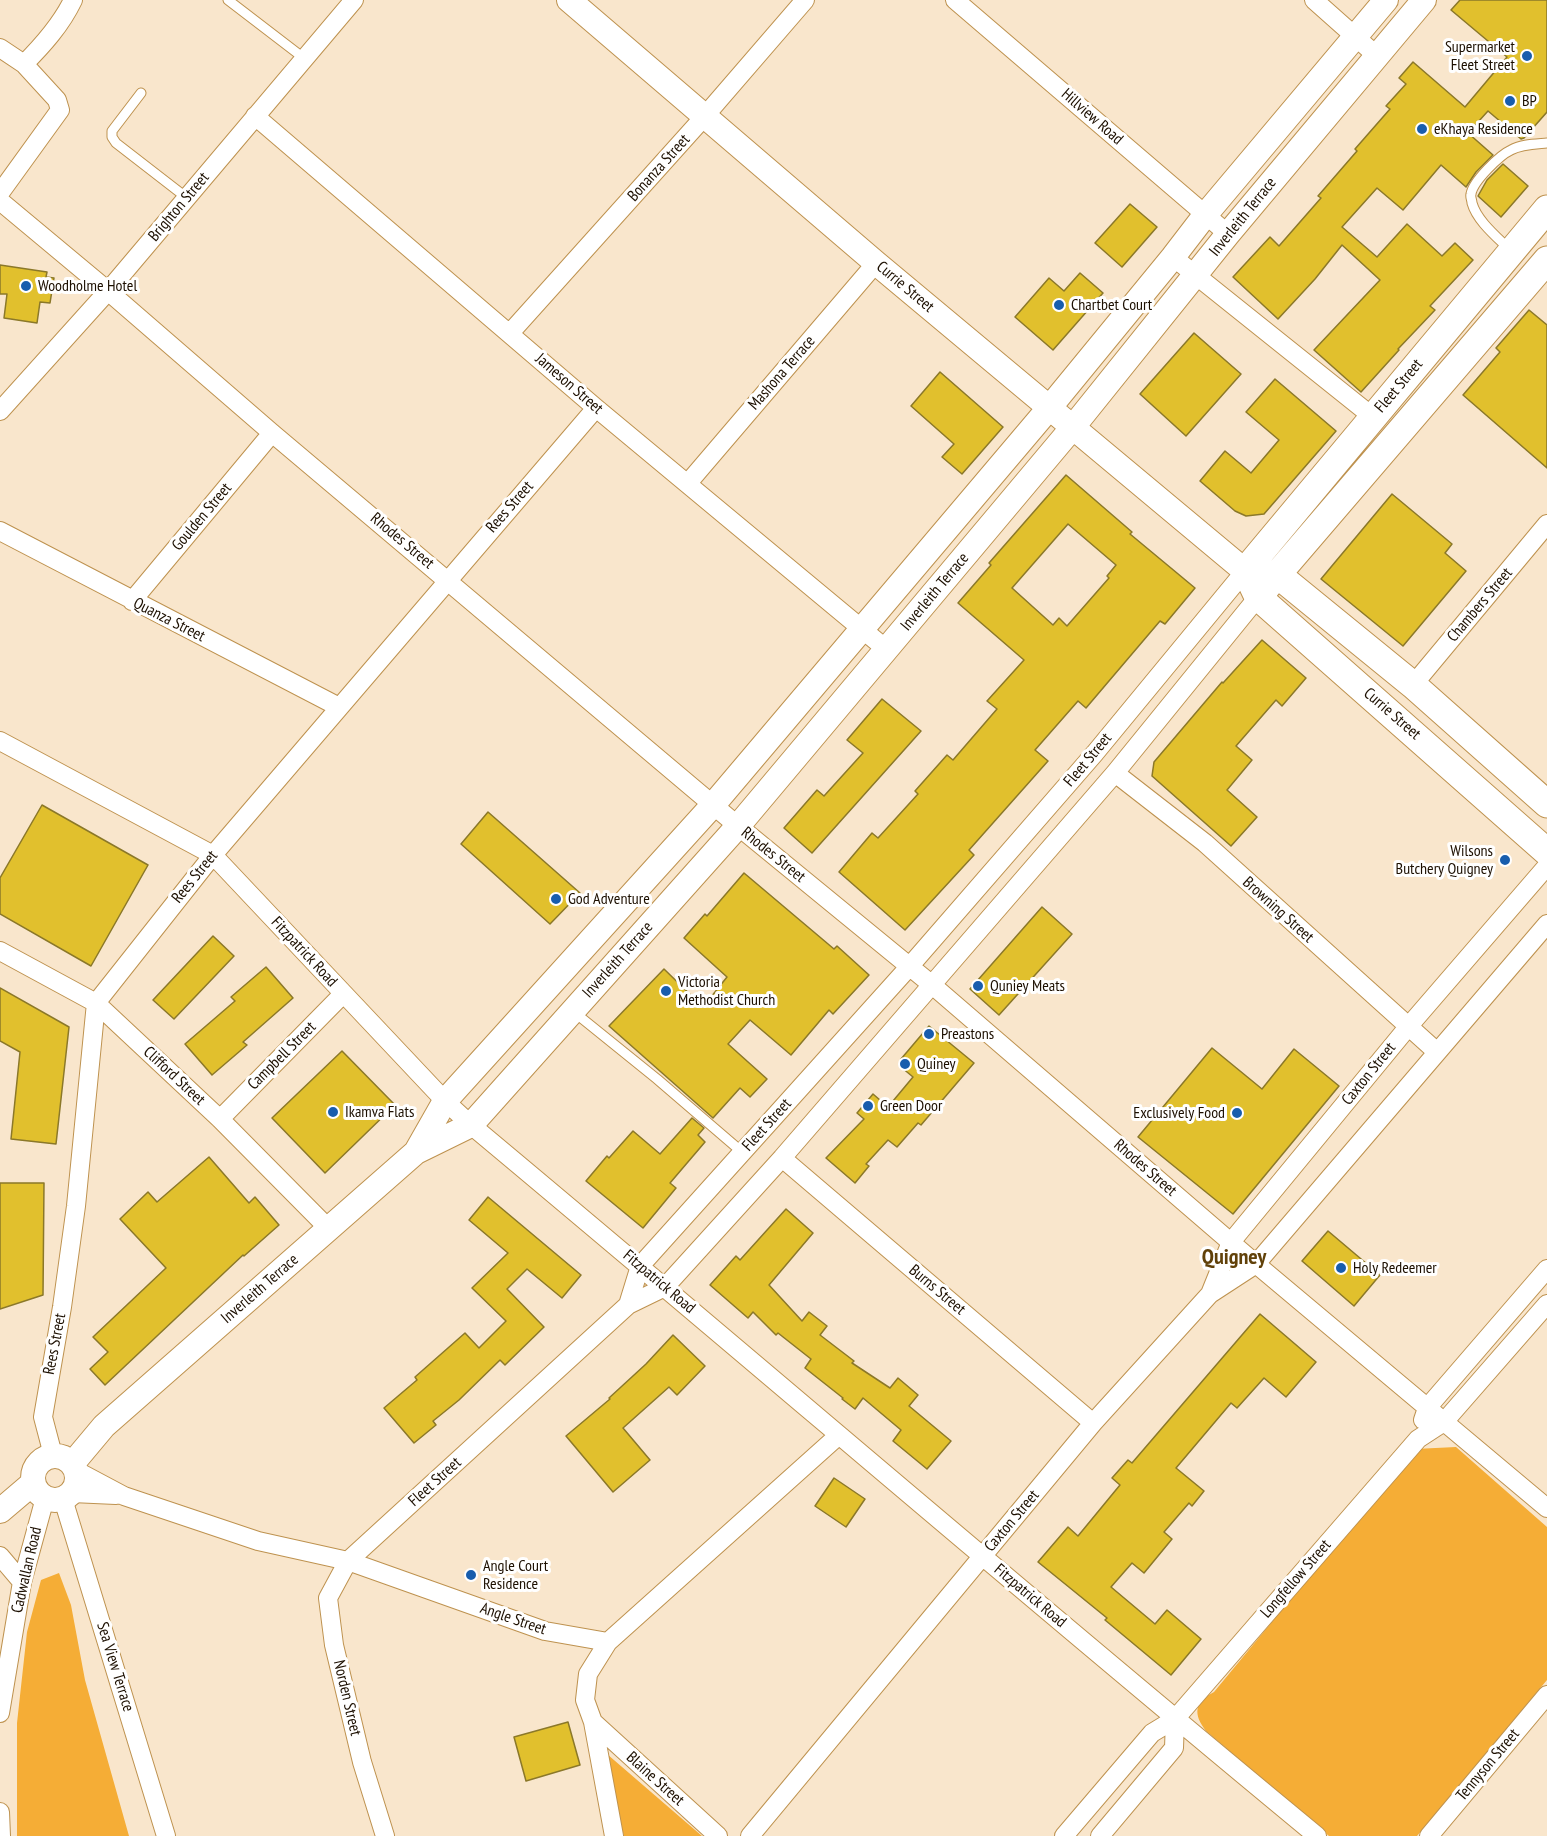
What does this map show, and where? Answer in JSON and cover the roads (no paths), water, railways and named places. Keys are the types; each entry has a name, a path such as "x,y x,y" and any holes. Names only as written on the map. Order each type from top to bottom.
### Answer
{"main road":[{"name":"Fleet Street","path":"1245,571 1547,209"},
{"name":"Fleet Street","path":"1258,597 1544,272"},
{"path":"1245,571 1278,574 1413,686 1547,804"},
{"name":"Currie Street","path":"1245,571 1258,597 1547,852"}],"street":[{"path":"24,64 44,45 73,0"},
{"name":"Brighton Street","path":"0,411 108,291 354,0"},
{"name":"Currie Street","path":"569,0 876,263 1245,571"},
{"name":"Bonanza Street","path":"510,333 704,117 805,0"},
{"name":"Hillview Road","path":"955,0 1228,234"},
{"path":"1314,0 1377,56"},
{"name":"Inverleith Terrace","path":"416,1152 445,1101 712,805 1050,407 1206,214 1386,0"},
{"name":"Inverleith Terrace","path":"0,1511 59,1477 104,1426 416,1152 471,1125 738,826 1073,427 1228,234 1424,0"},
{"path":"0,48 24,64 57,100 60,111 0,193"},
{"name":"Jameson Street","path":"255,116 596,408 886,649"},
{"name":"Rhodes Street","path":"0,201 712,805 931,984 1256,1264 1547,1508"},
{"path":"1173,257 1373,417"},
{"name":"Mashona Terrace","path":"688,483 876,263"},
{"name":"Rees Street","path":"59,1477 43,1418 76,1206 96,1003 213,855 596,408"},
{"name":"Goulden Street","path":"132,601 272,434"},
{"name":"Chambers Street","path":"1413,686 1547,524"},
{"name":"Quanza Street","path":"0,531 339,707"},
{"name":"Fleet Street","path":"628,1305 640,1266 909,967 1095,753 1245,571"},
{"name":"Fleet Street","path":"348,1561 628,1305 665,1287 782,1158 1115,773 1258,597"},
{"name":"Fitzpatrick Road","path":"0,741 213,855 445,1101 471,1125 1317,1836"},
{"name":"Browning Street","path":"1115,773 1205,843 1437,1052"},
{"name":"Caxton Street","path":"1209,1294 1231,1242 1408,1027 1547,866"},
{"name":"Caxton Street","path":"750,1836 1094,1423 1209,1294 1256,1264 1547,924"},
{"name":"Clifford Street","path":"0,951 96,1003 220,1119 328,1228"},
{"name":"Campbell Street","path":"220,1119 343,994"},
{"name":"Burns Street","path":"782,1158 1094,1423"},
{"name":"Longfellow Street","path":"1418,1438 1427,1408 1547,1269"},
{"name":"Longfellow Street","path":"1064,1836 1152,1733 1175,1719 1418,1438 1444,1422 1547,1304"},
{"path":"608,1642 839,1436"},
{"name":"Angle Street","path":"59,1477 124,1496 258,1541 348,1561 545,1631 608,1642"},
{"name":"Cadwallan Road","path":"0,1713 22,1582 59,1477"},
{"name":"Sea View Terrace","path":"59,1477 166,1836"},
{"path":"0,1556 22,1582"},
{"name":"Norden Street","path":"348,1561 328,1598 334,1645 362,1762 385,1836"},
{"name":"Blaine Street","path":"608,1642 588,1674 585,1700 593,1722 614,1836"},
{"name":"Tennyson Street","path":"1430,1836 1547,1695"},
{"path":"1101,1836 1174,1748 1175,1719"},
{"name":"Blaine Street","path":"593,1722 718,1836"},
{"path":"0,1812 1,1836"}],"lane":[{"path":"228,0 304,59"},
{"path":"141,93 112,131 112,137 187,198"},
{"path":"1511,251 1479,215 1473,206 1471,194 1476,184 1500,157 1512,149 1547,143"},
{"path":"573,1011 742,1152"}],"place":[{"name":"Supermarket Fleet Street","path":"1527,56"},
{"name":"BP","path":"1510,101"},
{"name":"eKhaya Residence","path":"1422,129"},
{"name":"Woodholme Hotel","path":"26,286"},
{"name":"Chartbet Court","path":"1059,305"},
{"name":"Wilsons Butchery Quigney","path":"1505,860"},
{"name":"God Adventure","path":"556,899"},
{"name":"Quniey Meats","path":"978,986"},
{"name":"Victoria Methodist Church","path":"666,991"},
{"name":"Preastons","path":"929,1034"},
{"name":"Quiney","path":"905,1064"},
{"name":"Green Door","path":"868,1106"},
{"name":"Ikamva Flats","path":"333,1112"},
{"name":"Exclusively Food","path":"1237,1113"},
{"name":"Holy Redeemer","path":"1341,1268"},
{"name":"Angle Court Residence","path":"471,1575"}],"district":[{"name":"Quigney","path":"1234,1258"}]}
